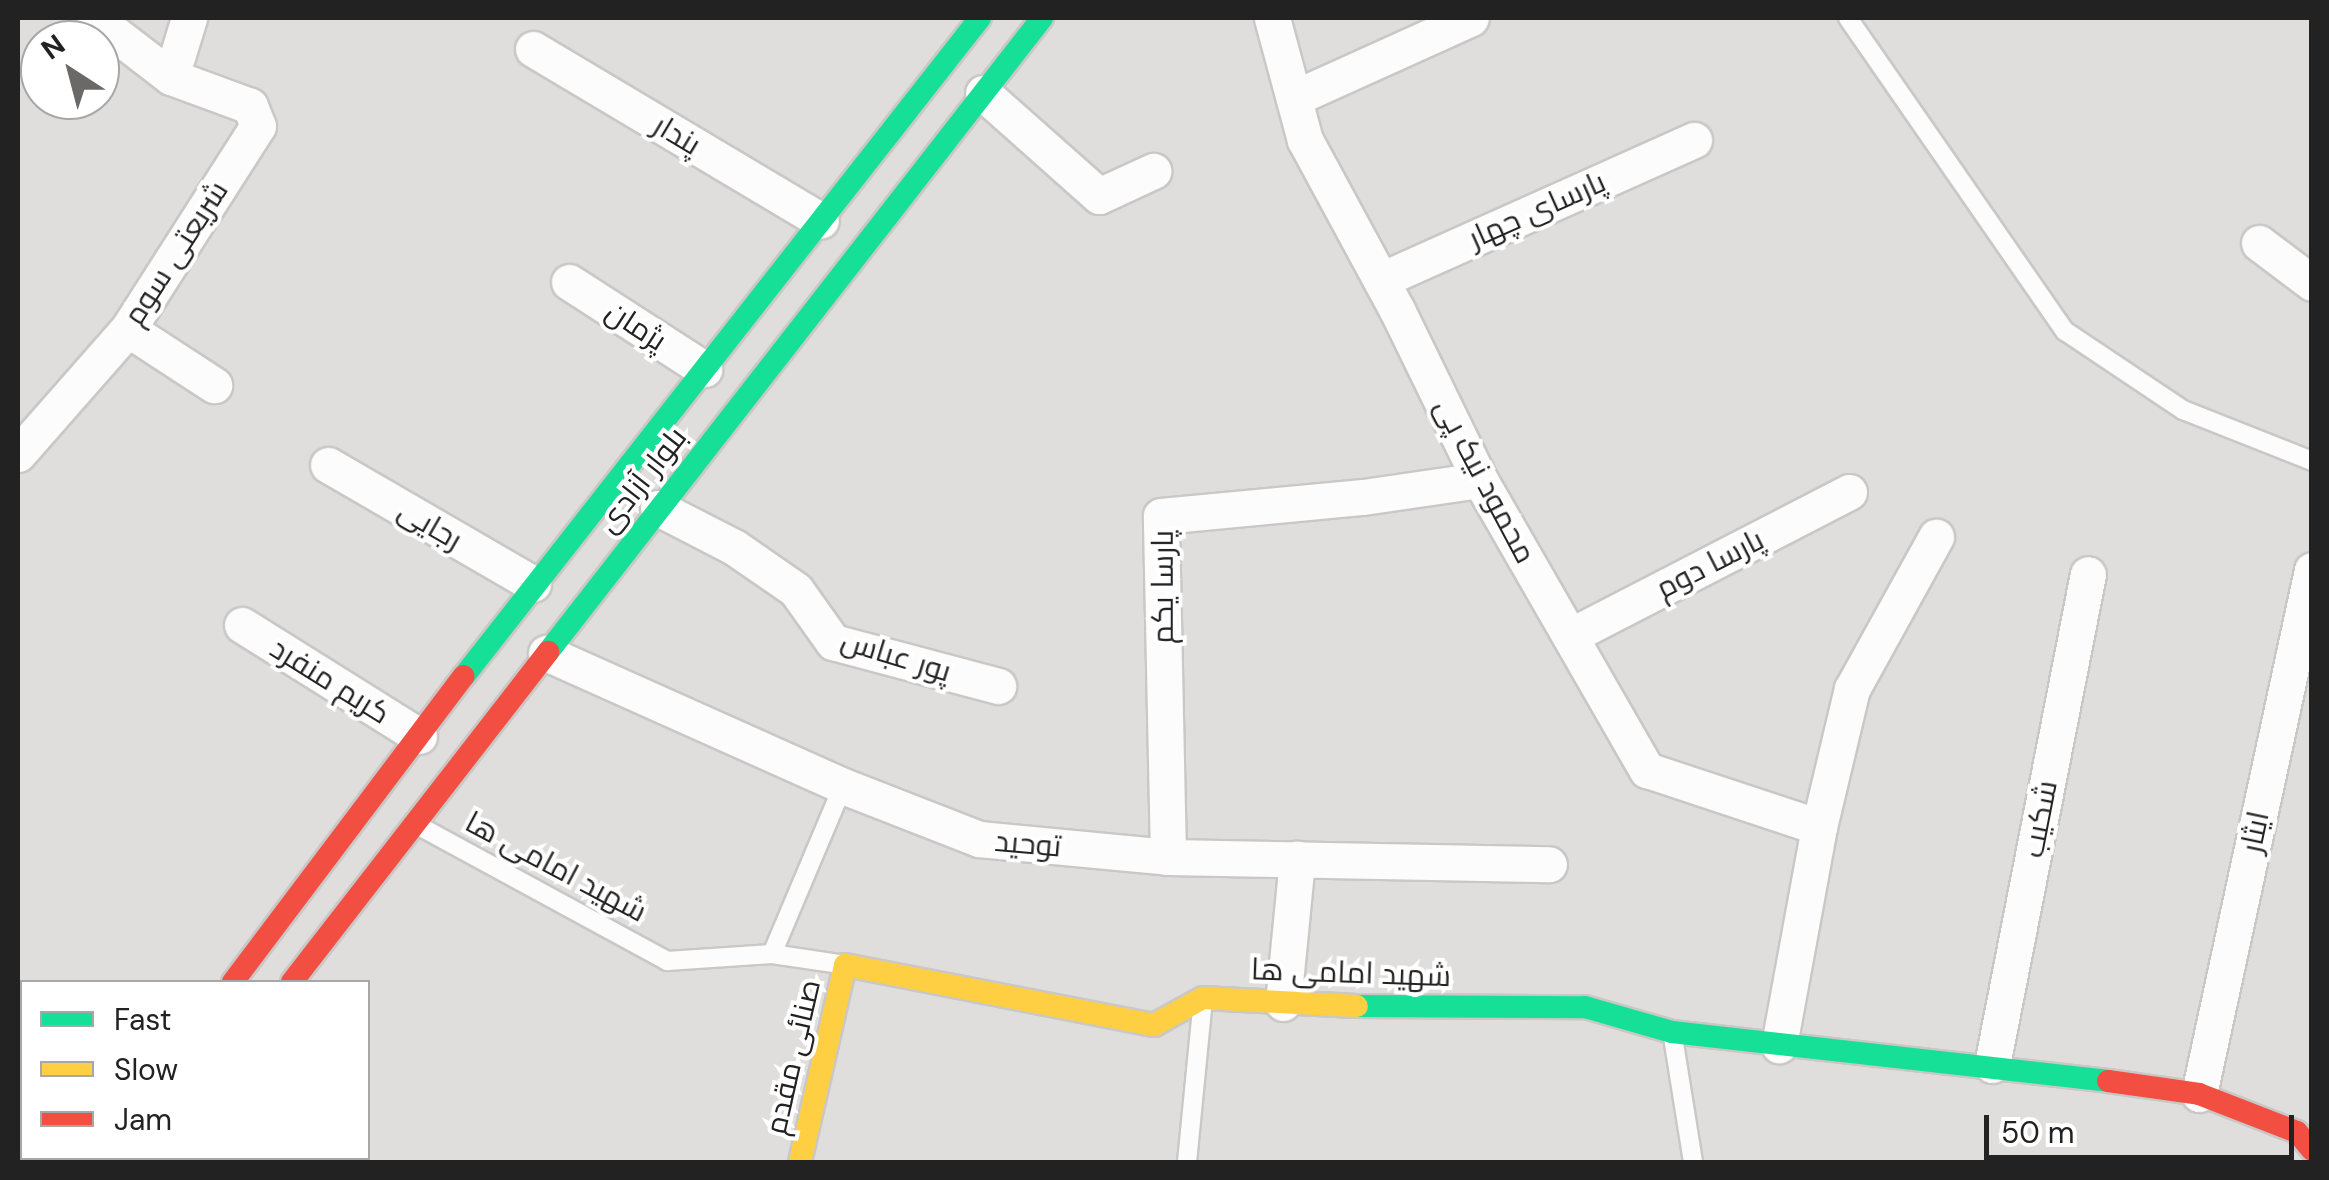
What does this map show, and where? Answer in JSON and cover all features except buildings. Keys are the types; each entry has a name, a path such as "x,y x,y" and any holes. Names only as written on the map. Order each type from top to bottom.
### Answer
{"main road":[{"name":"بلوار آزادی","path":"235,980 533,584 980,18"},
{"name":"بلوار آزادی","path":"294,980 1042,18"},
{"name":"شهید امامی ها","path":"846,965 1154,1025 1203,998 1283,1003 1584,1007 1672,1032 1992,1065 2199,1094 2297,1132 2312,1150"},
{"name":"صنائی مقدم","path":"800,1162 846,965"}],"street":[{"path":"94,18 170,78 189,18"},
{"name":"محمود نیک پی","path":"1272,18 1305,140 1381,280 1480,480 1648,770 1820,827"},
{"path":"1294,98 1470,18"},
{"name":"پندار","path":"532,49 821,222"},
{"name":"شریعتی سوم","path":"18,454 128,328 258,126 250,106 170,78"},
{"path":"983,92 1100,196 1153,171"},
{"name":"پارسای چهار","path":"1381,280 1694,140"},
{"path":"2259,243 2312,284"},
{"name":"پژمان","path":"569,282 704,369"},
{"path":"128,328 214,385"},
{"name":"رجایی","path":"328,465 533,584"},
{"name":"پارسا یکم","path":"1168,857 1161,516 1363,497 1480,480"},
{"name":"پارسا دوم","path":"1570,636 1849,492"},
{"name":"پور عباس","path":"658,508 734,547 796,590 833,642 998,686"},
{"path":"1779,1045 1820,827 1852,689 1936,537"},
{"name":"ایثار","path":"2199,1094 2312,570"},
{"name":"شکیب","path":"1992,1065 2088,574"},
{"name":"کریم منفرد","path":"242,625 419,736"},
{"name":"توحید","path":"546,653 843,786 978,840 1168,857 1549,864"},
{"path":"1283,1003 1297,859"}],"lane":[{"path":"1848,18 2065,331 2184,410 2312,460"},
{"path":"772,954 843,786"},
{"name":"شهید امامی ها","path":"414,824 668,962 772,954 846,965"},
{"path":"1186,1162 1203,998"},
{"path":"1672,1032 1693,1162"}],"shaded area":[{"path":"18,18 2311,18 2311,1162 18,1162"}],"traffic: fast":[{"path":"464,676 980,18"},
{"path":"548,652 1042,18"},
{"path":"1357,1006 1585,1007 1672,1032 2108,1081"}],"traffic: slow":[{"path":"800,1162 845,965 1154,1025 1203,998 1357,1006"}],"traffic: jam":[{"path":"294,980 548,652"},
{"path":"235,980 464,676"},
{"path":"2108,1081 2199,1094 2297,1132 2312,1150"}]}
